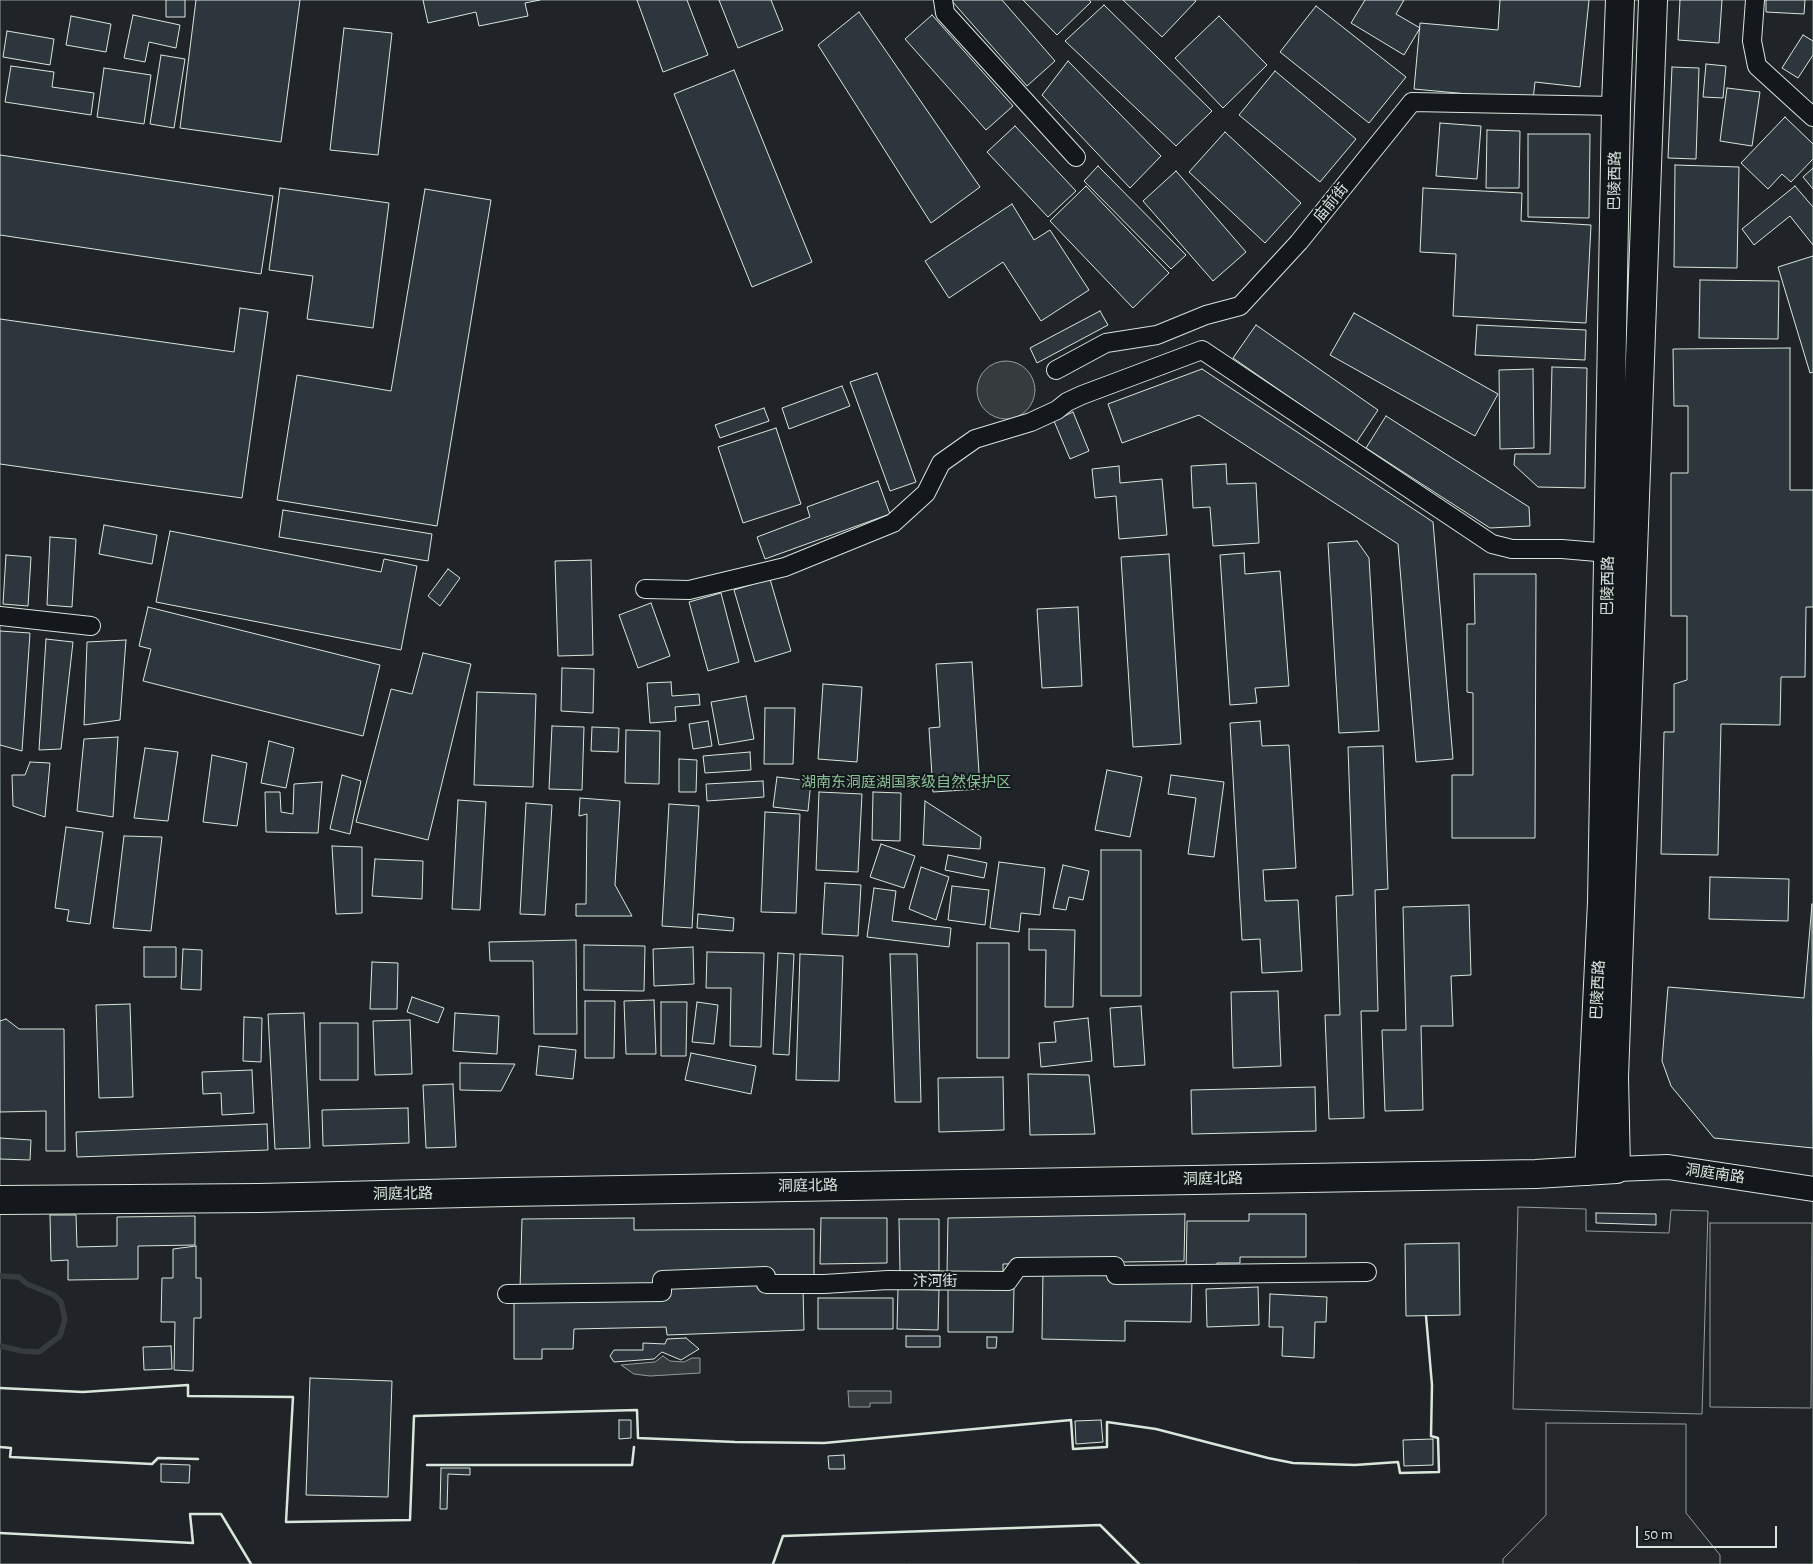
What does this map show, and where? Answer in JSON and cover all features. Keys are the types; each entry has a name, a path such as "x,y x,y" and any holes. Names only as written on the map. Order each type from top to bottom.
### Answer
{"main road":[{"name":"巴陵西路","path":"1602,1165 1602,902 1616,106 1620,0"},
{"name":"巴陵西路","path":"1602,1165 1614,1077 1653,0"},
{"name":"洞庭北路","path":"0,1187 261,1186 801,1172 1146,1167 1473,1164 1602,1165"},
{"name":"洞庭北路","path":"0,1200 259,1198 1536,1174 1602,1165"},
{"name":"洞庭南路","path":"1602,1165 1668,1168 1813,1189"}],"street":[{"path":"943,0 945,13 1076,157"},
{"path":"1755,0 1752,41 1757,66 1813,117"},
{"name":"庙前街","path":"1056,370 1106,343 1157,334 1240,306 1299,242 1412,102 1616,106"},
{"path":"645,589 689,590 785,567 894,523 926,493 941,463 975,439 1031,422 1057,410 1067,402 1082,395 1202,350 1492,544 1512,549 1562,549 1609,553"},
{"path":"0,616 91,626"},
{"name":"汴河街","path":"506,1294 662,1292 662,1280 756,1276 766,1276 766,1284 824,1284 888,1280 1008,1281 1018,1267 1115,1266 1116,1275 1367,1272"}],"green space":[{"name":"湖南东洞庭湖国家级自然保护区","path":"0,0 1813,0 1813,1564 0,1564"}],"shaded area":[{"path":"1006,361 1017,363 1027,369 1033,379 1035,390 1033,401 1027,411 1017,417 1006,419 995,417 985,411 979,401 977,390 979,379 985,369 995,363"},
{"path":"1518,1207 1586,1209 1586,1231 1669,1233 1671,1210 1708,1211 1702,1414 1513,1409"},
{"path":"1710,1223 1812,1223 1811,1408 1710,1407"},
{"path":"663,1356 670,1361 684,1362 692,1358 700,1358 700,1373 650,1376 634,1374 621,1365 655,1362"},
{"path":"848,1391 891,1391 891,1403 870,1403 870,1407 849,1407"},
{"path":"1546,1423 1686,1424 1686,1513 1720,1555 1720,1564 1503,1564 1503,1559 1546,1515"}],"building":[{"path":"166,0 185,0 185,17 166,17"},
{"path":"196,0 300,0 281,142 180,128"},
{"path":"423,0 540,0 525,3 528,16 479,26 476,12 428,23"},
{"path":"637,0 687,0 708,55 663,72"},
{"path":"719,0 771,0 783,30 738,48"},
{"path":"951,0 1002,0 1055,61 1027,86"},
{"path":"1023,0 1089,0 1091,2 1057,35"},
{"path":"1123,0 1194,0 1196,1 1162,37"},
{"path":"1365,0 1404,0 1396,14 1420,28 1404,55 1351,23"},
{"path":"1500,0 1589,0 1580,87 1535,82 1533,100 1414,89 1420,23 1498,30"},
{"path":"1680,0 1722,0 1719,43 1678,40"},
{"path":"1766,0 1805,0 1804,14 1766,12"},
{"path":"1104,5 1212,111 1176,146 1065,41"},
{"path":"1316,6 1406,77 1369,123 1280,52"},
{"path":"859,12 980,187 931,223 818,45"},
{"path":"133,15 180,25 176,48 149,42 145,62 124,58"},
{"path":"932,15 1013,106 986,130 905,39"},
{"path":"71,16 111,24 106,52 66,45"},
{"path":"1219,16 1267,65 1223,108 1175,58"},
{"path":"344,28 392,33 378,155 330,150"},
{"path":"7,31 54,39 50,65 3,57"},
{"path":"1803,35 1813,41 1813,55 1798,78 1782,68"},
{"path":"161,55 185,59 174,128 150,124"},
{"path":"1068,61 1161,156 1130,188 1042,95"},
{"path":"1706,64 1726,66 1723,98 1703,97"},
{"path":"11,66 54,72 52,87 94,93 91,115 5,102"},
{"path":"1672,67 1699,68 1696,159 1668,158"},
{"path":"104,68 151,75 144,124 97,117"},
{"path":"734,70 812,262 752,287 674,94"},
{"path":"1275,71 1356,139 1320,182 1239,115"},
{"path":"1727,88 1760,92 1752,146 1720,141"},
{"path":"1785,117 1813,144 1813,159 1791,182 1782,174 1768,189 1741,163"},
{"path":"1440,123 1481,126 1477,179 1436,176"},
{"path":"1015,126 1076,191 1048,217 987,152"},
{"path":"1487,130 1520,131 1519,188 1486,188"},
{"path":"1225,132 1301,203 1265,243 1189,172"},
{"path":"1528,134 1590,134 1589,218 1528,217"},
{"path":"0,155 273,196 261,274 0,235"},
{"path":"1675,165 1739,167 1737,268 1674,267"},
{"path":"1098,166 1186,255 1171,269 1084,181"},
{"path":"1813,168 1813,189 1803,177"},
{"path":"1176,171 1246,252 1213,281 1143,201"},
{"path":"1086,186 1169,273 1133,308 1050,221"},
{"path":"1795,186 1813,207 1813,245 1790,216 1754,245 1742,229"},
{"path":"280,188 389,203 373,328 307,319 313,276 269,270"},
{"path":"1423,188 1522,193 1521,221 1591,225 1586,323 1453,316 1456,254 1420,252"},
{"path":"425,189 491,200 437,526 277,500 297,375 391,391"},
{"path":"1012,204 1034,240 1050,230 1089,290 1041,321 1003,262 949,298 925,261"},
{"path":"1813,256 1813,372 1810,373 1778,267"},
{"path":"1700,280 1779,281 1778,339 1699,338"},
{"path":"240,308 268,312 242,498 0,464 0,319 234,352"},
{"path":"1100,311 1108,325 1037,363 1030,348"},
{"path":"1354,313 1498,394 1475,436 1330,355"},
{"path":"1256,325 1378,410 1356,443 1233,358"},
{"path":"1477,325 1586,330 1585,360 1475,355"},
{"path":"1790,348 1790,490 1813,490 1813,607 1806,607 1805,677 1781,677 1780,725 1721,724 1718,855 1661,854 1664,732 1674,732 1674,684 1687,680 1687,616 1671,616 1671,473 1688,473 1688,406 1674,406 1673,349"},
{"path":"1552,367 1587,368 1585,488 1538,487 1514,465 1515,454 1550,454"},
{"path":"1202,369 1433,522 1453,759 1416,762 1398,544 1199,415 1122,443 1108,404"},
{"path":"1533,369 1534,448 1500,449 1499,370"},
{"path":"877,373 916,482 890,491 850,382"},
{"path":"842,386 850,406 789,429 782,408"},
{"path":"764,408 769,421 720,438 715,425"},
{"path":"1073,412 1089,451 1070,459 1054,421"},
{"path":"1386,416 1529,507 1530,526 1490,528 1366,448"},
{"path":"776,428 801,504 743,523 718,447"},
{"path":"1226,464 1227,484 1256,483 1259,543 1213,546 1210,507 1193,508 1191,466"},
{"path":"1119,466 1120,483 1162,479 1167,535 1119,539 1116,496 1095,498 1092,469"},
{"path":"878,481 890,514 765,559 757,537 810,517 807,507"},
{"path":"283,510 432,534 428,561 279,537"},
{"path":"104,525 157,535 152,564 99,554"},
{"path":"170,531 381,572 384,559 417,566 401,650 156,602"},
{"path":"50,537 76,539 72,607 47,605"},
{"path":"1357,541 1369,558 1379,731 1339,733 1328,543"},
{"path":"1244,553 1245,574 1280,571 1289,686 1255,688 1257,703 1230,705 1220,555"},
{"path":"1169,554 1181,744 1133,747 1121,557"},
{"path":"6,555 31,557 28,606 3,604"},
{"path":"591,560 593,655 558,656 555,561"},
{"path":"448,569 460,578 440,606 428,596"},
{"path":"1474,574 1536,574 1535,838 1452,838 1452,775 1473,775 1473,693 1467,692 1467,624 1475,624"},
{"path":"770,579 791,651 755,662 734,590"},
{"path":"721,593 739,662 708,671 689,602"},
{"path":"651,603 670,656 638,668 619,615"},
{"path":"148,607 380,665 363,736 143,681 151,649 139,646"},
{"path":"1078,607 1082,686 1042,688 1037,609"},
{"path":"0,631 30,633 22,751 0,745"},
{"path":"46,639 73,642 61,749 39,750"},
{"path":"126,640 120,720 84,725 87,642"},
{"path":"423,653 471,664 428,840 356,822 391,689 412,694"},
{"path":"972,662 980,789 933,792 929,728 940,727 936,664"},
{"path":"562,668 594,669 593,713 561,711"},
{"path":"671,682 672,696 699,694 700,705 675,707 676,721 650,723 647,683"},
{"path":"823,684 862,687 857,762 818,759"},
{"path":"477,692 536,694 533,787 474,785"},
{"path":"746,696 754,739 719,745 711,702"},
{"path":"765,708 795,708 793,764 764,764"},
{"path":"708,721 712,746 693,749 689,724"},
{"path":"1260,721 1262,746 1289,745 1296,868 1263,870 1265,901 1298,900 1302,971 1262,973 1260,939 1242,940 1230,723"},
{"path":"552,726 584,727 582,790 549,789"},
{"path":"592,727 619,728 618,752 591,751"},
{"path":"626,730 660,731 659,784 625,783"},
{"path":"118,737 113,817 77,811 84,739"},
{"path":"269,741 294,748 286,788 261,783"},
{"path":"1383,746 1388,889 1375,890 1378,1011 1361,1011 1364,1118 1329,1119 1325,1015 1340,1015 1336,896 1353,895 1348,747"},
{"path":"145,748 178,752 168,821 134,818"},
{"path":"750,752 751,770 705,773 703,756"},
{"path":"212,755 247,763 237,826 203,822"},
{"path":"679,759 697,760 696,792 679,792"},
{"path":"30,762 50,763 45,817 13,806 12,775 25,775"},
{"path":"1107,770 1142,777 1130,837 1095,830"},
{"path":"342,775 361,781 350,834 330,829"},
{"path":"1171,775 1224,782 1214,857 1188,854 1196,798 1168,794"},
{"path":"777,777 811,781 808,811 773,807"},
{"path":"763,781 764,797 707,801 706,784"},
{"path":"322,782 318,833 266,832 265,792 280,792 281,812 293,814 294,784"},
{"path":"819,792 862,794 858,872 816,870"},
{"path":"873,792 901,793 900,841 872,840"},
{"path":"580,798 620,801 615,885 632,916 576,916 576,904 586,904 587,814 579,816"},
{"path":"458,800 486,802 480,910 452,909"},
{"path":"925,801 981,837 980,849 923,845"},
{"path":"526,803 552,805 545,915 520,914"},
{"path":"669,804 699,806 692,928 662,926"},
{"path":"765,812 800,814 796,913 761,912"},
{"path":"66,827 103,832 90,924 67,921 69,910 55,908"},
{"path":"124,836 162,837 151,931 113,928"},
{"path":"881,844 915,856 904,888 870,877"},
{"path":"332,846 362,847 362,913 336,914"},
{"path":"1101,850 1141,850 1141,996 1101,996"},
{"path":"948,855 987,863 984,878 945,870"},
{"path":"375,859 423,861 422,899 372,896"},
{"path":"999,862 1045,868 1040,915 1021,913 1019,932 990,928"},
{"path":"1063,865 1089,871 1083,900 1069,897 1066,910 1053,908"},
{"path":"921,867 949,877 936,920 909,909"},
{"path":"1710,877 1789,879 1788,921 1709,919"},
{"path":"825,883 861,885 858,936 822,934"},
{"path":"952,886 989,890 985,925 948,920"},
{"path":"874,888 896,891 892,921 951,928 949,947 867,937"},
{"path":"1812,904 1813,1148 1714,1138 1671,1086 1662,1061 1668,987 1804,998"},
{"path":"1469,905 1471,975 1451,976 1453,1026 1421,1026 1423,1110 1385,1111 1382,1030 1406,1030 1403,907"},
{"path":"698,914 734,918 733,931 697,928"},
{"path":"1029,929 1075,930 1073,1007 1045,1007 1046,950 1029,950"},
{"path":"576,940 577,1034 534,1034 533,961 490,961 489,942"},
{"path":"977,943 1009,943 1009,1058 977,1058"},
{"path":"584,945 645,946 644,991 584,990"},
{"path":"144,947 176,947 176,977 144,977"},
{"path":"693,947 694,984 654,986 653,949"},
{"path":"183,949 202,950 201,990 181,989"},
{"path":"707,952 764,953 761,1047 730,1046 731,988 706,988"},
{"path":"778,953 794,954 789,1055 773,1054"},
{"path":"800,954 843,956 839,1081 796,1080"},
{"path":"890,954 917,954 921,1102 895,1102"},
{"path":"372,962 398,963 397,1009 370,1009"},
{"path":"1278,991 1281,1066 1233,1068 1231,992"},
{"path":"412,997 444,1008 438,1023 407,1012"},
{"path":"654,1000 656,1054 626,1054 624,1001"},
{"path":"585,1001 615,1001 614,1058 585,1058"},
{"path":"661,1002 687,1002 686,1056 661,1056"},
{"path":"697,1002 718,1005 714,1044 692,1042"},
{"path":"130,1004 133,1097 99,1098 96,1005"},
{"path":"1141,1006 1145,1065 1114,1067 1110,1008"},
{"path":"304,1013 310,1148 275,1149 268,1014"},
{"path":"455,1013 499,1016 497,1054 453,1051"},
{"path":"244,1017 262,1018 261,1062 243,1061"},
{"path":"1088,1018 1092,1061 1041,1067 1039,1043 1056,1042 1054,1022"},
{"path":"6,1019 19,1029 64,1029 65,1151 46,1151 46,1111 0,1112 0,1021"},
{"path":"410,1020 412,1074 375,1075 373,1021"},
{"path":"320,1023 358,1023 358,1080 320,1080"},
{"path":"539,1046 576,1050 573,1079 536,1075"},
{"path":"691,1053 756,1066 751,1094 685,1080"},
{"path":"460,1063 515,1064 501,1091 460,1090"},
{"path":"252,1070 254,1113 222,1115 221,1093 203,1094 202,1072"},
{"path":"1028,1074 1089,1075 1095,1134 1030,1135"},
{"path":"1003,1077 1004,1130 939,1132 938,1078"},
{"path":"453,1084 456,1147 426,1148 423,1085"},
{"path":"1315,1087 1316,1131 1192,1134 1191,1090"},
{"path":"408,1108 409,1143 323,1146 322,1110"},
{"path":"267,1124 268,1150 77,1157 76,1132"},
{"path":"0,1138 31,1140 30,1160 0,1159"},
{"path":"1596,1213 1656,1214 1656,1225 1596,1223"},
{"path":"1185,1214 1184,1261 1003,1264 1003,1273 947,1273 948,1218"},
{"path":"1249,1214 1306,1214 1306,1257 1240,1257 1240,1263 1217,1263 1217,1274 1186,1274 1187,1221 1249,1221"},
{"path":"50,1215 76,1215 77,1247 117,1246 117,1217 195,1216 195,1245 138,1246 138,1279 68,1280 68,1260 51,1261"},
{"path":"634,1218 634,1230 814,1229 814,1276 771,1277 657,1289 520,1289 522,1219"},
{"path":"821,1218 887,1218 887,1263 820,1264"},
{"path":"899,1219 939,1219 939,1271 900,1271"},
{"path":"1459,1243 1460,1315 1406,1316 1405,1244"},
{"path":"196,1246 196,1278 201,1278 201,1318 194,1318 193,1371 174,1370 175,1322 161,1322 162,1278 173,1278 173,1249"},
{"path":"1043,1269 1112,1270 1192,1280 1191,1322 1125,1321 1125,1341 1042,1339"},
{"path":"763,1284 803,1288 804,1330 667,1335 666,1327 574,1329 573,1349 542,1349 542,1359 514,1359 514,1298 665,1287"},
{"path":"948,1287 1014,1288 1013,1332 948,1332"},
{"path":"1258,1287 1259,1325 1207,1327 1206,1289"},
{"path":"898,1289 939,1290 938,1330 897,1329"},
{"path":"1270,1294 1327,1297 1326,1322 1315,1322 1314,1358 1282,1356 1283,1327 1269,1327"},
{"path":"818,1298 893,1298 893,1329 818,1329"},
{"path":"906,1336 940,1336 940,1347 906,1347"},
{"path":"987,1337 997,1337 996,1348 987,1348"},
{"path":"686,1338 699,1349 681,1360 662,1352 654,1359 614,1362 610,1356 614,1350 643,1350 643,1343 665,1344 667,1339"},
{"path":"171,1346 172,1369 144,1370 143,1347"},
{"path":"310,1378 392,1381 388,1497 306,1495"},
{"path":"619,1420 631,1420 631,1438 619,1439"},
{"path":"1101,1420 1103,1442 1076,1444 1075,1421"},
{"path":"1433,1439 1433,1465 1404,1466 1403,1440"},
{"path":"844,1455 845,1469 829,1469 828,1456"},
{"path":"161,1464 190,1465 189,1483 161,1482"},
{"path":"441,1468 470,1468 470,1475 448,1474 447,1509 440,1509"}],"waterway":[{"path":"0,1276 19,1277 27,1284 54,1295 61,1302 65,1319 60,1336 39,1352 22,1351 0,1346"}],"wall":[{"path":"0,1388 83,1392 188,1385 188,1396 293,1397 286,1522 410,1520 414,1416 637,1410 638,1438 824,1443 1071,1420 1073,1449 1107,1447 1107,1422 1156,1429 1293,1463 1355,1465 1398,1462 1400,1473 1439,1472 1438,1438 1431,1436 1432,1385 1426,1316"},
{"path":"0,1447 11,1448 10,1457 152,1464 158,1458 198,1459"},
{"path":"427,1465 632,1465 634,1447"},
{"path":"0,1533 193,1543 190,1514 221,1514 251,1564"},
{"path":"773,1564 783,1536 1100,1525 1139,1564"}]}
